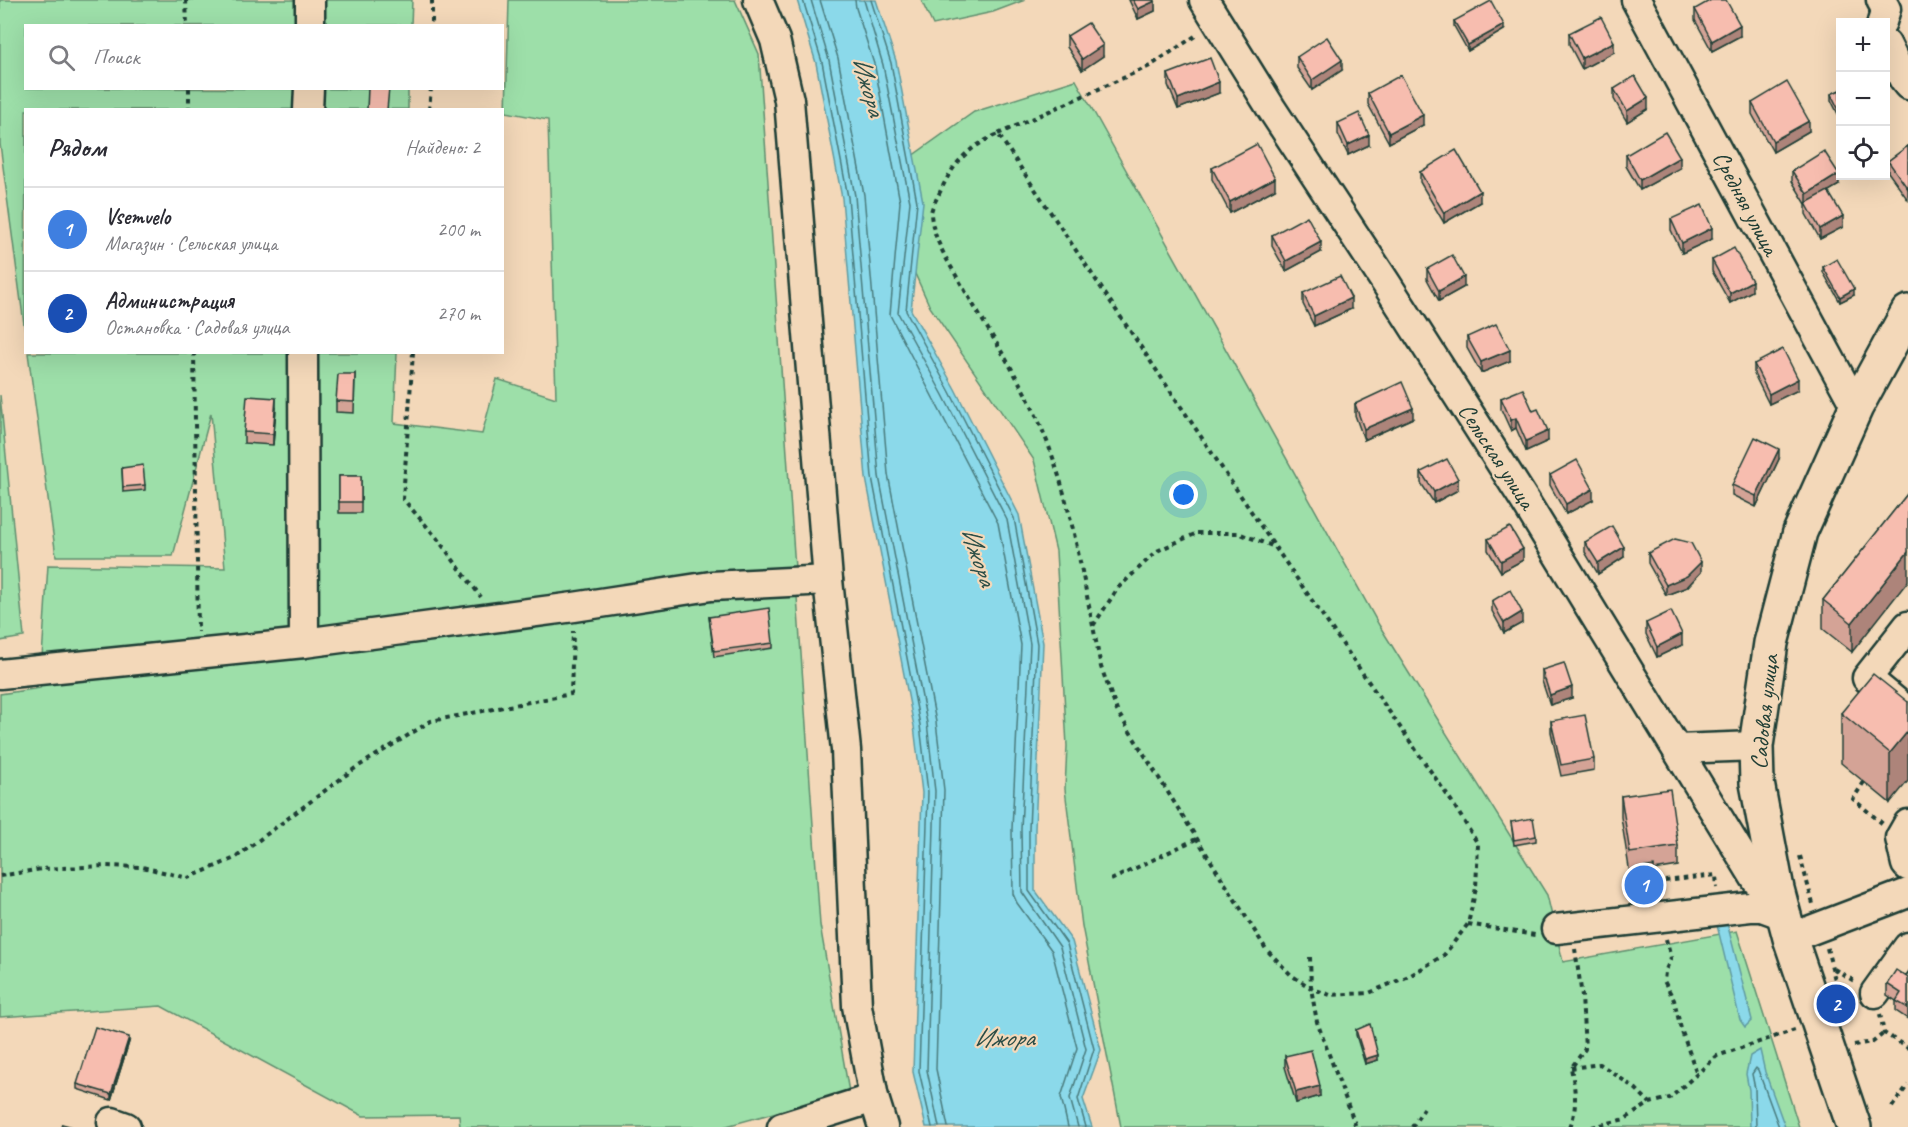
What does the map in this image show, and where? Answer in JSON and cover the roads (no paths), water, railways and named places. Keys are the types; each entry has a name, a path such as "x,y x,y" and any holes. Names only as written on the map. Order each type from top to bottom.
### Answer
{"main road":[{"name":"Садовая улица","path":"1854,1127 1798,926 1777,890 1757,783 1756,746 1771,643 1800,532 1856,406 1908,312"}],"street":[{"path":"310,0 310,24"},
{"path":"758,0 775,40 789,100 828,579 846,750 857,1006 874,1098 883,1127"},
{"name":"Средняя улица","path":"1636,0 1856,406"},
{"path":"1881,0 1886,9 1883,18"},
{"name":"Сельская улица","path":"1210,11 1531,510 1757,881 1798,926"},
{"path":"1890,52 1908,85"},
{"path":"308,108 309,90"},
{"path":"303,354 304,643"},
{"path":"0,674 304,643 711,586 828,579"},
{"path":"1908,626 1867,678 1908,712"},
{"path":"1677,749 1756,746"},
{"path":"1904,831 1905,864 1908,866"},
{"path":"1565,938 1750,907 1762,907 1798,926 1908,892"},
{"path":"1875,993 1908,947"},
{"path":"782,1127 874,1098"}],"water":[{"name":"Ижора","path":"797,0 876,0 896,61 923,202 911,310 955,389 1019,515 1043,643 1035,829 1035,890 1072,941 1101,1050 1083,1099 1092,1127 926,1127 913,1072 922,793 914,726 866,478 842,198 816,63"},
{"path":"1726,919 1752,1020 1745,1027 1740,1020 1716,921"},
{"path":"1760,1050 1765,1072 1785,1127 1750,1127 1746,1074 1750,1056"}],"place":[{"name":"Vsemvelo","path":"1644,885"},
{"name":"Администрация","path":"1836,1004"}]}
